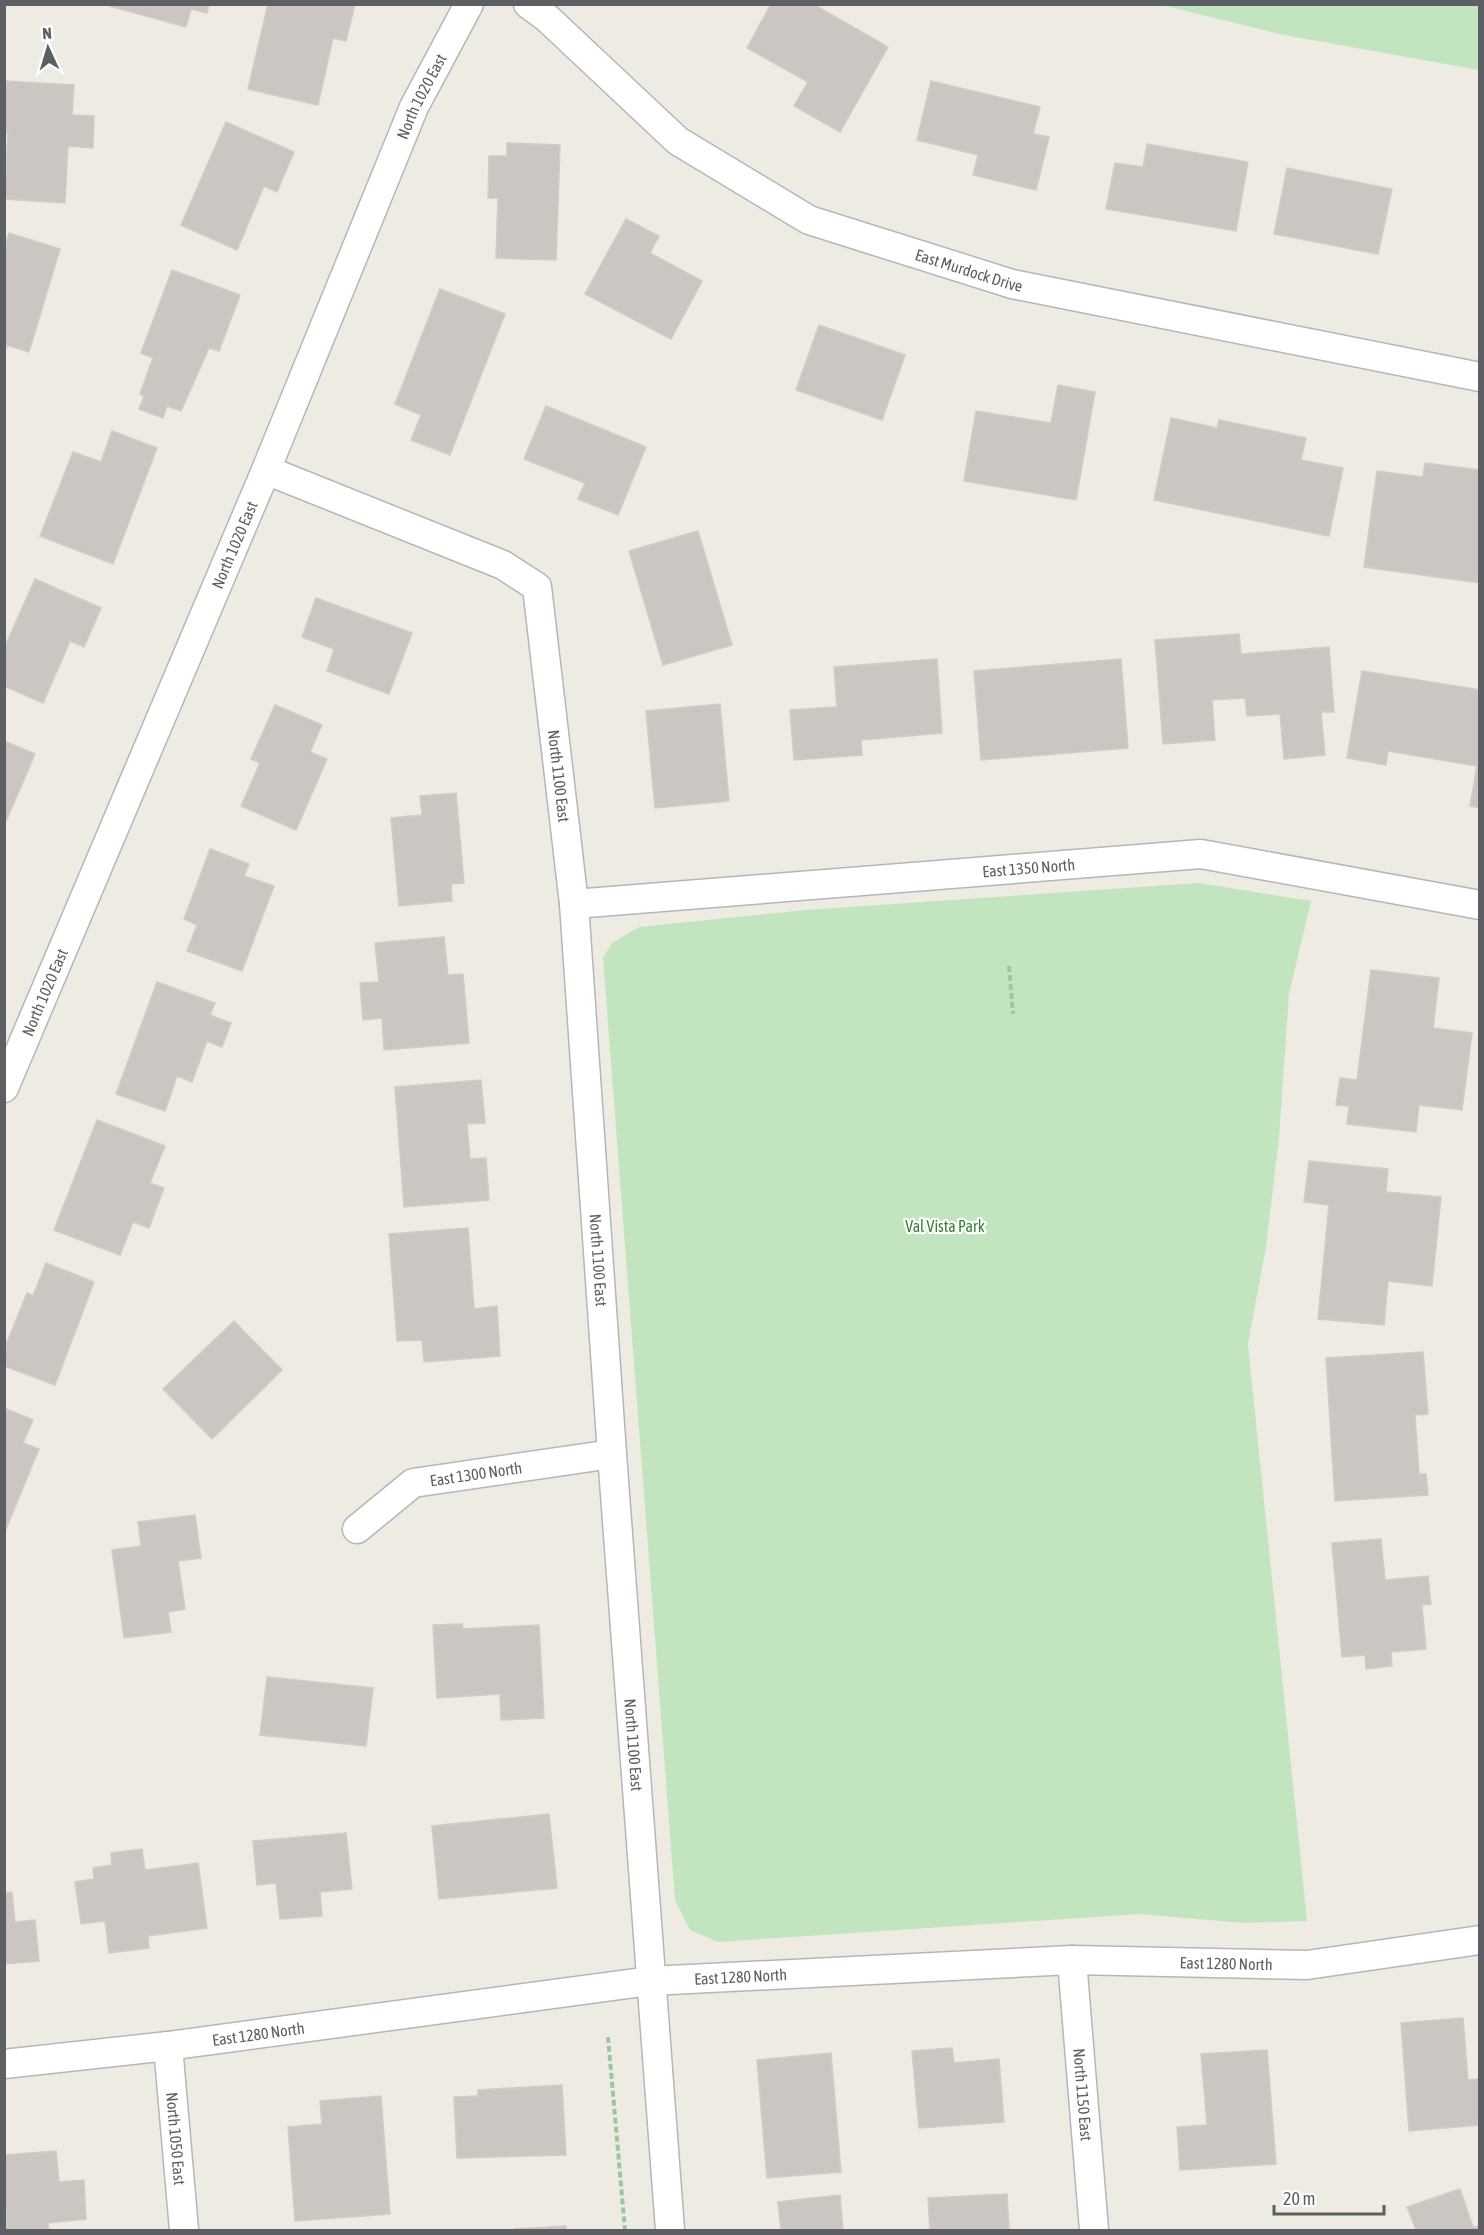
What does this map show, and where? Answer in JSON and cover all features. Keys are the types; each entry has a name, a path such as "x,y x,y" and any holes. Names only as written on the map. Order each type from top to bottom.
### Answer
{"street":[{"name":"North 1020 East","path":"4,1088 266,470 414,107 469,4"},
{"name":"East Murdock Drive","path":"528,4 546,18 678,141 810,220 1011,284 1479,377"},
{"name":"North 1100 East","path":"266,470 503,565 537,587 574,904 650,1981 670,2230"},
{"name":"East 1350 North","path":"574,904 1201,854 1479,905"},
{"name":"East 1300 North","path":"357,1529 413,1483 612,1454"},
{"name":"East 1280 North","path":"4,2064 168,2046 650,1981 1072,1960 1307,1965 1479,1940"},
{"name":"North 1150 East","path":"1072,1960 1094,2230"},
{"name":"North 1050 East","path":"168,2046 184,2230"}],"path":[{"path":"1009,966 1013,1014"},
{"path":"608,2037 625,2230"}],"green space":[{"path":"1162,5 1479,5 1479,70 1284,35"},
{"name":"Val Vista Park","path":"1199,883 1311,901 1289,994 1279,1138 1266,1247 1248,1344 1307,1921 1244,1923 1139,1914 718,1942 690,1930 675,1900 603,958 612,943 639,927 806,910"}],"building":[{"path":"209,4 207,13 191,9 186,27 106,5"},
{"path":"268,4 355,4 346,41 333,38 318,105 248,89"},
{"path":"771,4 813,4 888,47 840,132 794,106 808,82 747,48"},
{"path":"4,81 74,85 72,115 94,116 93,148 68,146 65,203 4,199 8,133 4,133"},
{"path":"931,81 1040,107 1033,134 1049,137 1036,190 973,175 978,155 917,140"},
{"path":"226,122 294,152 277,192 264,186 237,250 181,225"},
{"path":"507,143 560,145 556,260 496,258 498,198 488,198 489,156 507,156"},
{"path":"1147,144 1248,162 1236,231 1106,209 1115,163 1143,167"},
{"path":"1287,168 1392,189 1378,254 1274,234"},
{"path":"626,219 659,236 650,253 702,281 671,339 585,294"},
{"path":"9,233 60,249 29,352 7,345 4,354 4,248"},
{"path":"172,270 240,295 219,351 209,348 181,411 167,406 163,418 139,409 144,396 140,394 153,358 141,353"},
{"path":"440,289 505,314 450,455 411,440 421,415 395,404"},
{"path":"819,325 905,355 882,420 796,390"},
{"path":"1058,385 1095,392 1076,500 964,481 976,411 1051,423"},
{"path":"546,406 646,447 618,515 578,499 585,483 524,459"},
{"path":"1171,418 1217,428 1219,420 1306,438 1301,460 1343,468 1329,536 1154,500"},
{"path":"112,431 157,448 113,564 40,536 73,452 101,462"},
{"path":"1425,463 1480,470 1480,583 1364,567 1377,471 1423,477"},
{"path":"698,531 732,645 663,665 629,551"},
{"path":"35,579 101,608 84,647 70,641 43,703 4,686 4,649"},
{"path":"316,598 412,633 389,694 327,671 334,649 302,637"},
{"path":"1239,634 1241,654 1329,647 1334,712 1321,712 1325,755 1284,759 1280,714 1247,716 1245,698 1212,700 1215,740 1163,744 1155,640"},
{"path":"937,659 942,733 861,740 862,755 794,760 790,710 837,707 834,667"},
{"path":"1121,659 1128,748 981,760 974,671"},
{"path":"1362,671 1480,690 1480,808 1470,806 1477,766 1388,751 1386,765 1347,758"},
{"path":"720,704 729,801 655,808 646,711"},
{"path":"275,705 322,725 310,752 327,759 296,830 241,806 260,763 251,759"},
{"path":"4,741 35,754 4,826"},
{"path":"456,793 464,883 451,884 452,901 399,906 391,818 422,815 420,796"},
{"path":"210,849 249,864 244,876 274,886 242,971 187,951 197,925 184,919"},
{"path":"444,937 448,975 463,974 469,1043 384,1050 382,1018 363,1020 360,983 379,982 375,943"},
{"path":"1371,970 1439,978 1433,1028 1472,1033 1462,1110 1419,1105 1416,1132 1347,1124 1349,1106 1336,1105 1340,1078 1357,1080"},
{"path":"157,982 215,1003 210,1015 231,1023 222,1047 207,1041 192,1082 177,1076 165,1111 116,1094"},
{"path":"481,1080 485,1123 467,1124 470,1159 486,1158 489,1200 404,1207 395,1087"},
{"path":"97,1120 165,1146 150,1183 164,1188 149,1228 133,1222 120,1255 54,1230"},
{"path":"1309,1161 1388,1169 1386,1192 1441,1197 1432,1286 1388,1281 1384,1325 1318,1319 1329,1205 1304,1202"},
{"path":"468,1228 474,1309 497,1306 500,1356 424,1362 422,1340 397,1341 389,1234"},
{"path":"46,1263 94,1282 55,1385 4,1366 4,1350 27,1293 33,1296"},
{"path":"234,1321 282,1370 212,1439 163,1389"},
{"path":"1423,1352 1428,1414 1415,1415 1419,1474 1426,1474 1428,1495 1335,1501 1326,1358"},
{"path":"4,1408 33,1420 23,1443 39,1449 4,1534"},
{"path":"195,1515 201,1558 178,1561 185,1609 168,1612 171,1632 124,1638 112,1550 141,1546 138,1522"},
{"path":"1381,1539 1385,1580 1428,1576 1431,1604 1422,1605 1426,1649 1391,1652 1392,1666 1366,1669 1365,1655 1342,1657 1332,1543"},
{"path":"462,1624 463,1629 539,1625 544,1718 501,1720 500,1694 437,1698 433,1625"},
{"path":"267,1677 373,1688 366,1746 260,1735"},
{"path":"549,1814 557,1888 439,1899 432,1826"},
{"path":"346,1833 352,1889 320,1892 322,1916 280,1919 276,1883 257,1885 253,1841"},
{"path":"142,1849 145,1870 198,1863 207,1928 148,1936 149,1948 109,1953 105,1921 81,1924 75,1882 94,1879 93,1868 112,1865 111,1853"},
{"path":"12,1892 15,1922 35,1920 39,1961 4,1964 4,1893"},
{"path":"1463,2018 1468,2080 1480,2079 1480,2125 1409,2131 1401,2023"},
{"path":"952,2048 954,2063 999,2059 1004,2122 919,2128 912,2051"},
{"path":"1267,2050 1276,2164 1180,2170 1177,2127 1207,2125 1201,2054"},
{"path":"831,2053 841,2172 767,2178 757,2060"},
{"path":"562,2085 566,2155 457,2158 454,2097 478,2096 478,2090"},
{"path":"381,2096 390,2214 295,2221 288,2127 322,2124 320,2101"},
{"path":"56,2151 59,2182 84,2180 86,2219 48,2223 49,2230 6,2230 4,2155"},
{"path":"1460,2189 1473,2227 1477,2226 1479,2230 1416,2230 1407,2207"},
{"path":"1007,2194 1009,2230 930,2230 928,2198"},
{"path":"840,2195 843,2230 781,2230 778,2202"},
{"path":"566,2226 566,2230 514,2230 514,2229"}]}
